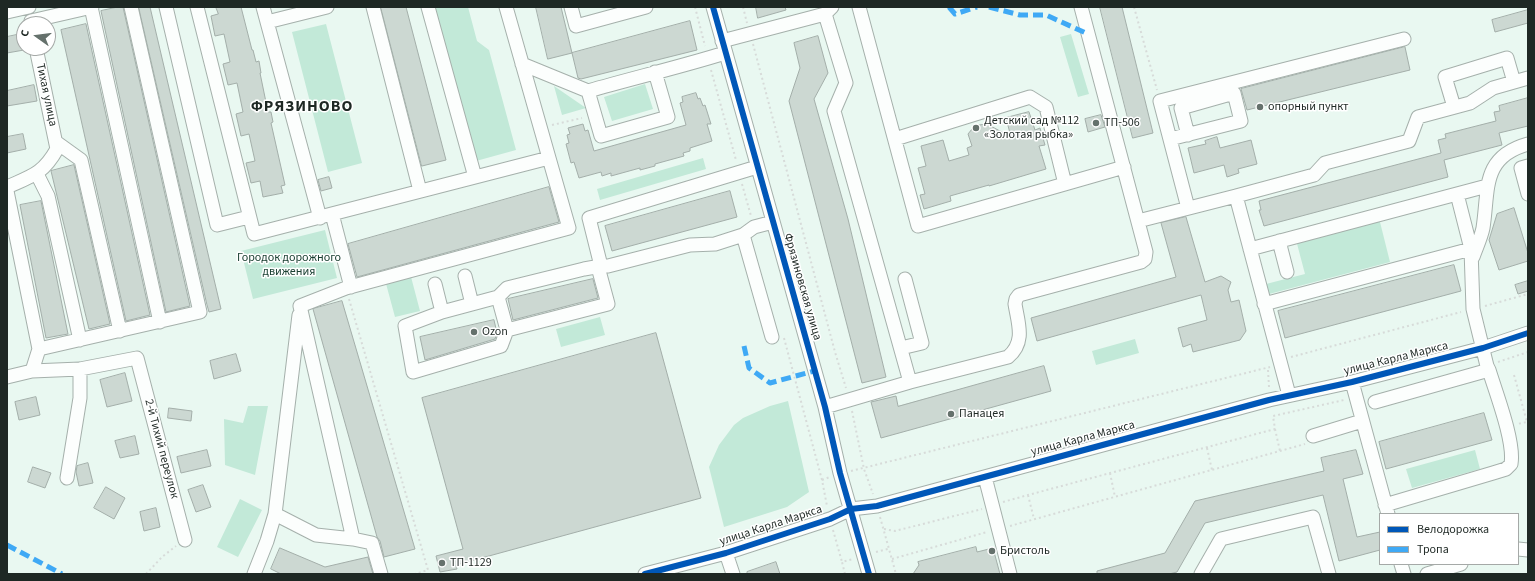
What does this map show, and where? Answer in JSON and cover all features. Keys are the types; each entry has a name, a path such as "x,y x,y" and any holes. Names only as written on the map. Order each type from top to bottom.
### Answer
{"street":[{"path":"7,12 28,7"},
{"path":"56,16 92,7 160,322"},
{"path":"39,349 200,312 131,7"},
{"path":"166,7 217,225 249,217"},
{"path":"197,7 254,234 549,158"},
{"path":"263,7 349,287"},
{"path":"267,22 327,7"},
{"path":"373,7 420,191"},
{"path":"428,7 475,177"},
{"path":"300,306 349,287 569,228 506,7"},
{"path":"571,7 576,26 641,8"},
{"name":"Фрязиновская улица","path":"713,7 825,407 840,473 869,574"},
{"path":"859,7 918,226 1124,167"},
{"path":"825,407 910,382 1008,357 1015,352 1019,344 1020,335 1015,304 1019,295 1141,262 1145,259 1146,252 1081,7"},
{"path":"522,64 588,91 655,72 724,47 750,34 828,11 846,83 834,111 910,382"},
{"path":"1188,208 1160,101 1404,39"},
{"name":"Тихая улица","path":"38,56 56,142"},
{"path":"1454,107 1444,77 1507,58 1514,82"},
{"path":"588,91 601,136 668,117 655,72"},
{"path":"1138,221 1314,175 1325,163 1410,141 1418,117 1470,103 1493,88 1528,78"},
{"path":"1170,140 1188,135 1241,120 1234,93 1181,108 1188,135"},
{"path":"895,139 1030,97 1046,107 1065,184"},
{"path":"56,142 81,160 120,331"},
{"path":"7,187 37,174 51,160 57,149 56,142"},
{"path":"1471,263 1483,230 1487,186 1491,172 1504,155 1520,146 1528,144"},
{"path":"1528,166 1521,168 1528,194"},
{"path":"507,330 608,304 589,218 757,167"},
{"path":"37,174 48,196 80,340"},
{"path":"1250,249 1487,186"},
{"path":"7,191 39,349 32,371"},
{"path":"1352,382 1387,509 1506,469 1512,464 1513,456 1508,434 1488,368 1473,309 1471,249 1456,194"},
{"path":"1236,196 1289,396"},
{"path":"498,297 507,330 501,346 413,372 405,326 442,312 498,297 507,288 584,268 608,266 690,245 715,244 743,235 754,226 772,222"},
{"path":"743,235 772,337"},
{"path":"1279,241 1287,272"},
{"path":"1264,304 1471,249"},
{"path":"465,276 472,304"},
{"path":"901,348 922,343 905,279"},
{"path":"435,284 442,312"},
{"path":"254,574 267,541 275,514 300,306"},
{"path":"300,306 353,539"},
{"name":"улица Карла Маркса","path":"645,574 726,553 830,519 851,509 877,506 985,478 1289,396 1352,382 1483,348 1528,333"},
{"name":"2-й Тихий переулок","path":"80,369 137,358 185,540"},
{"path":"1375,402 1488,368"},
{"path":"7,377 32,371 80,369 80,398 67,478"},
{"path":"1310,440 1362,421"},
{"path":"985,478 1010,574"},
{"path":"275,514 316,536 353,539 372,543 380,574"},
{"path":"1201,574 1221,539 1313,517 1328,574"},
{"path":"726,553 733,574"},
{"path":"1426,574 1458,565"}],"path":[{"path":"743,7 835,352 850,399 864,469 877,506 896,574"},
{"path":"1134,7 1160,101"},
{"path":"540,128 595,115"},
{"path":"349,287 428,570 415,574"},
{"path":"822,480 840,473 864,469 1268,369 1279,360 1528,294"},
{"path":"1488,368 1528,352"},
{"path":"1514,375 1527,422"},
{"path":"1280,451 1273,416 1356,397"},
{"path":"884,529 895,531 1275,429"},
{"path":"892,559 1280,451 1310,440"},
{"path":"1207,447 1212,470"},
{"path":"1110,473 1115,497"},
{"path":"1028,495 1034,519"},
{"path":"146,574 162,557 185,540"}],"green space":[{"path":"435,7 468,7 477,41 489,50 516,150 476,161"},
{"path":"326,24 362,163 328,172 292,32"},
{"path":"1071,34 1089,94 1078,97 1060,37"},
{"path":"645,84 653,109 612,121 604,97"},
{"path":"554,86 586,108 562,115"},
{"path":"703,158 706,169 600,200 597,189"},
{"path":"1379,218 1390,262 1269,294 1266,284 1305,274 1296,240"},
{"name":"Городок дорожного движения","path":"325,230 337,278 253,299 241,251"},
{"path":"410,273 420,311 395,317 385,280"},
{"path":"600,317 605,335 561,347 556,329"},
{"path":"1135,339 1139,353 1096,365 1092,351"},
{"path":"788,401 809,492 787,507 724,527 709,467 719,445 734,425 743,418 770,406"},
{"path":"248,406 268,406 255,475 225,465 224,419 243,423"},
{"path":"1475,450 1480,469 1412,488 1406,469"},
{"path":"240,499 262,510 238,557 217,547"}],"building":[{"path":"123,7 190,306 166,312 101,11"},
{"path":"139,7 150,7 221,309 209,312 207,305"},
{"path":"216,7 241,7 256,62 259,61 268,112 271,112 273,122 271,123 285,185 281,186 283,193 263,197 260,181 251,183 246,163 255,161 249,134 241,136 236,114 243,112 237,83 228,85 223,64 230,62 224,34 215,36 211,16 218,14"},
{"path":"381,7 406,7 446,160 422,166"},
{"path":"536,7 561,7 572,53 548,59"},
{"path":"756,7 785,7 786,10 758,18"},
{"path":"1100,7 1122,7 1153,133 1133,138"},
{"path":"1528,10 1528,23 1495,32 1492,20"},
{"path":"690,21 697,50 581,79 578,78 572,53"},
{"path":"86,24 150,315 126,321 61,30"},
{"path":"16,35 16,51 7,53 7,37"},
{"path":"818,36 828,73 814,99 848,219 886,377 862,383 789,101 800,68 794,43"},
{"path":"1405,47 1410,70 1247,110 1241,89"},
{"path":"34,85 37,101 7,106 7,91"},
{"path":"696,93 703,106 705,105 711,124 707,124 712,141 690,148 690,151 683,153 684,156 655,164 655,166 640,170 640,168 611,176 611,173 602,176 601,172 579,178 574,162 571,163 566,144 569,143 567,135 570,134 568,128 583,124 585,131 588,130 594,151 686,125 680,103 683,102 682,97"},
{"path":"1528,98 1528,126 1499,133 1502,145 1444,160 1448,177 1264,226 1259,210 1261,210 1259,201 1441,153 1438,140 1446,138 1445,134 1496,121 1494,112 1500,111 1499,106"},
{"path":"1029,112 1035,130 1040,128 1045,145 1039,146 1046,169 950,196 951,201 924,209 920,195 925,194 918,168 926,166 921,146 943,140 949,161 969,155 967,148 972,146 968,134 972,129 979,125 987,124 1011,137 1006,118"},
{"name":"ТП-506","path":"1101,115 1105,127 1088,132 1085,119"},
{"path":"23,134 26,149 7,153 7,137"},
{"path":"1217,137 1220,148 1251,140 1257,164 1238,169 1239,173 1227,177 1224,165 1194,173 1188,148 1206,144 1205,141"},
{"path":"74,165 110,324 89,329 51,171"},
{"path":"329,177 332,188 321,191 318,180"},
{"path":"549,187 559,222 357,277 348,244"},
{"path":"730,191 737,217 612,251 605,226"},
{"path":"41,201 68,334 46,338 20,205"},
{"path":"1514,208 1528,253 1528,261 1499,270 1489,240 1497,214"},
{"path":"1186,217 1205,282 1221,276 1231,282 1228,290 1231,302 1239,300 1246,331 1240,340 1193,352 1191,344 1183,347 1178,328 1207,320 1201,295 1037,341 1031,318 1176,277 1161,223"},
{"path":"1454,265 1461,291 1285,338 1278,311"},
{"path":"593,279 598,298 513,320 508,299"},
{"path":"1528,281 1528,291 1518,294 1515,285"},
{"path":"342,301 415,549 384,557 380,541 377,537 313,309"},
{"path":"494,320 497,333 495,339 425,360 420,337"},
{"path":"656,333 701,498 456,565 457,569 440,572 436,556 463,549 422,398"},
{"path":"236,354 241,371 214,379 210,361"},
{"path":"1044,366 1051,391 881,438 871,402 896,396 898,406"},
{"path":"125,373 132,401 107,407 100,380"},
{"path":"36,397 40,415 19,420 15,402"},
{"path":"169,408 192,411 191,421 168,418"},
{"path":"1484,413 1492,440 1386,469 1379,442"},
{"path":"135,436 139,454 120,458 115,441"},
{"path":"207,450 211,466 181,473 177,457"},
{"path":"1356,450 1363,474 1343,479 1357,537 1379,532 1379,550 1339,561 1323,495 1205,523 1177,572 1169,574 1097,574 1097,571 1165,553 1195,501 1324,471 1321,458"},
{"path":"88,463 93,483 79,486 76,472 77,466"},
{"path":"33,467 51,473 45,488 28,482"},
{"path":"203,485 211,507 196,512 188,490"},
{"path":"106,487 125,498 114,519 94,508"},
{"path":"156,508 160,527 144,531 140,512"},
{"path":"976,547 977,552 993,548 1000,574 913,574 919,565 918,562"},
{"path":"280,548 325,567 368,557 373,574 281,574 271,569"},
{"path":"776,562 780,574 747,574 747,572"}],"marked path":[{"path":"949,7 955,14 977,7"},
{"path":"989,7 1020,15 1046,15 1088,34"},
{"path":"744,346 749,368 770,383 814,371"},
{"path":"7,545 62,574"}],"cycle path":[{"path":"713,7 825,407 840,473 869,574"},
{"path":"645,574 726,553 830,519 851,509 877,506 1269,400 1352,382 1483,348 1528,333"}],"place":[{"name":"опорный пункт","path":"1260,107"},
{"name":"ТП-506","path":"1096,123"},
{"name":"Детский сад №112 «Золотая рыбка»","path":"976,128"},
{"name":"Ozon","path":"474,332"},
{"name":"Панацея","path":"951,414"},
{"name":"Бристоль","path":"992,551"},
{"name":"ТП-1129","path":"442,563"}],"district":[{"name":"ФРЯЗИНОВО","path":"302,107"}]}
